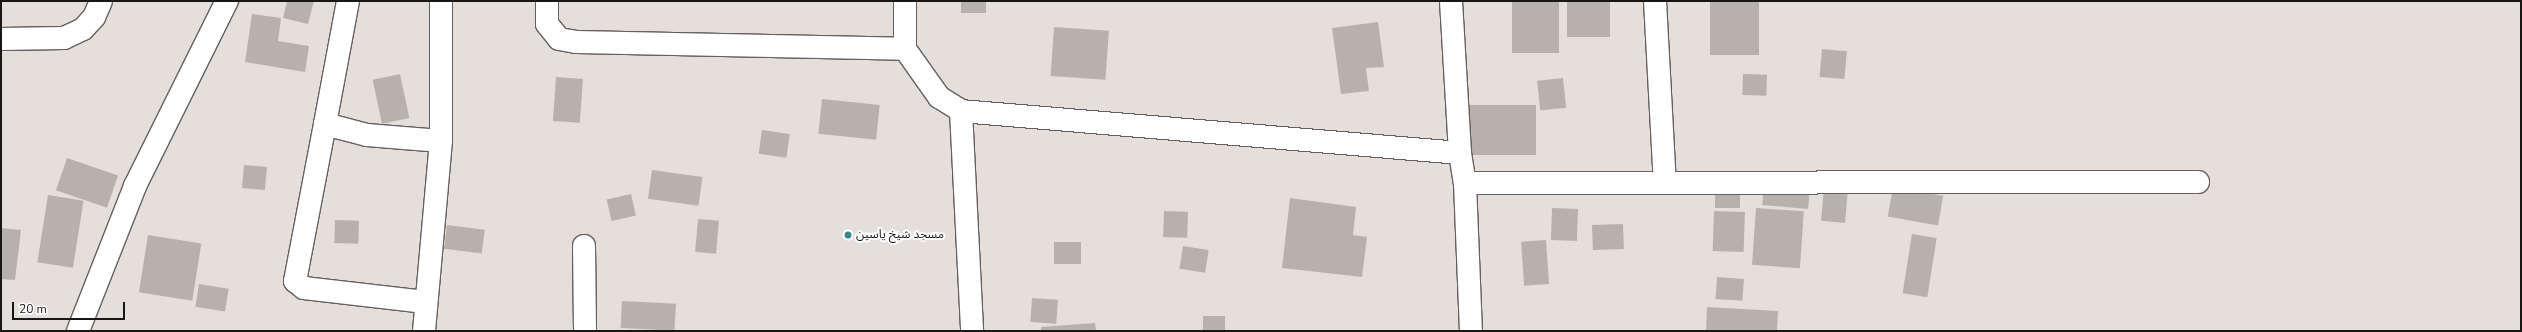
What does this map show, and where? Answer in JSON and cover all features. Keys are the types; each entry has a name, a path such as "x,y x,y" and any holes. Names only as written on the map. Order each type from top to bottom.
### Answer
{"street":[{"path":"1,39 64,38 83,29 94,17 101,1"},
{"path":"78,331 134,186 227,1"},
{"path":"348,1 295,281 304,288 425,302"},
{"path":"424,331 425,302 441,141 441,1"},
{"path":"547,1 547,24 559,39 576,42 905,49"},
{"path":"905,1 905,49 939,97 961,111 1460,153"},
{"path":"1451,1 1460,153 1465,183 1471,331"},
{"path":"1655,1 1665,183"},
{"path":"961,111 972,331"},
{"path":"325,124 367,135 441,141"},
{"path":"1465,183 2198,182"},
{"path":"584,246 585,331"}],"building":[{"path":"287,1 314,1 308,24 283,18"},
{"path":"961,1 986,1 986,13 961,13"},
{"path":"1512,1 1559,1 1559,53 1512,53"},
{"path":"1567,1 1610,1 1610,37 1567,37"},
{"path":"1710,1 1759,1 1759,55 1710,55"},
{"path":"252,14 281,18 278,41 309,46 305,72 245,62"},
{"path":"1378,22 1384,67 1366,68 1369,91 1341,94 1332,28"},
{"path":"1054,27 1109,31 1105,80 1051,76"},
{"path":"1822,49 1847,51 1844,79 1820,77"},
{"path":"400,74 409,118 382,124 373,80"},
{"path":"1743,74 1767,75 1766,96 1742,95"},
{"path":"556,77 583,79 580,123 553,121"},
{"path":"1563,78 1566,108 1540,111 1537,81"},
{"path":"822,99 880,105 876,140 818,134"},
{"path":"1469,105 1536,105 1536,155 1469,155"},
{"path":"762,130 790,134 786,158 759,154"},
{"path":"67,158 118,176 107,208 56,190"},
{"path":"244,165 267,167 265,190 242,188"},
{"path":"652,170 703,177 698,206 648,199"},
{"path":"1764,185 1810,189 1808,209 1762,205"},
{"path":"1824,187 1848,189 1845,223 1821,221"},
{"path":"1893,187 1943,196 1938,225 1888,217"},
{"path":"1715,188 1740,188 1740,208 1715,208"},
{"path":"631,194 636,215 612,221 607,200"},
{"path":"48,195 84,201 73,268 37,262"},
{"path":"1290,198 1356,207 1353,235 1367,237 1362,277 1282,268"},
{"path":"1552,208 1578,209 1577,241 1551,240"},
{"path":"1756,208 1804,211 1800,268 1752,265"},
{"path":"1164,211 1188,212 1187,238 1163,237"},
{"path":"1714,211 1745,212 1744,252 1713,251"},
{"path":"698,219 719,221 716,254 695,252"},
{"path":"335,220 359,221 358,244 334,243"},
{"path":"1623,224 1624,249 1593,250 1592,225"},
{"path":"447,225 485,230 482,253 444,249"},
{"path":"1,228 21,230 15,280 1,279"},
{"path":"1912,234 1937,238 1927,297 1903,293"},
{"path":"148,235 201,243 192,301 139,292"},
{"path":"1546,240 1549,284 1524,286 1521,242"},
{"path":"1054,242 1081,242 1081,264 1054,264"},
{"path":"1183,246 1209,250 1205,273 1179,269"},
{"path":"1717,277 1744,279 1742,301 1715,299"},
{"path":"199,284 229,289 225,311 195,307"},
{"path":"1032,298 1058,300 1056,324 1030,322"},
{"path":"622,301 676,304 675,331 621,328"},
{"path":"1707,307 1778,311 1777,331 1706,331"},
{"path":"1203,316 1225,316 1225,331 1203,331"},
{"path":"1095,323 1096,331 1041,331 1041,327"}],"place":[{"name":"مسجد شيخ ياسين","path":"848,235"}]}
